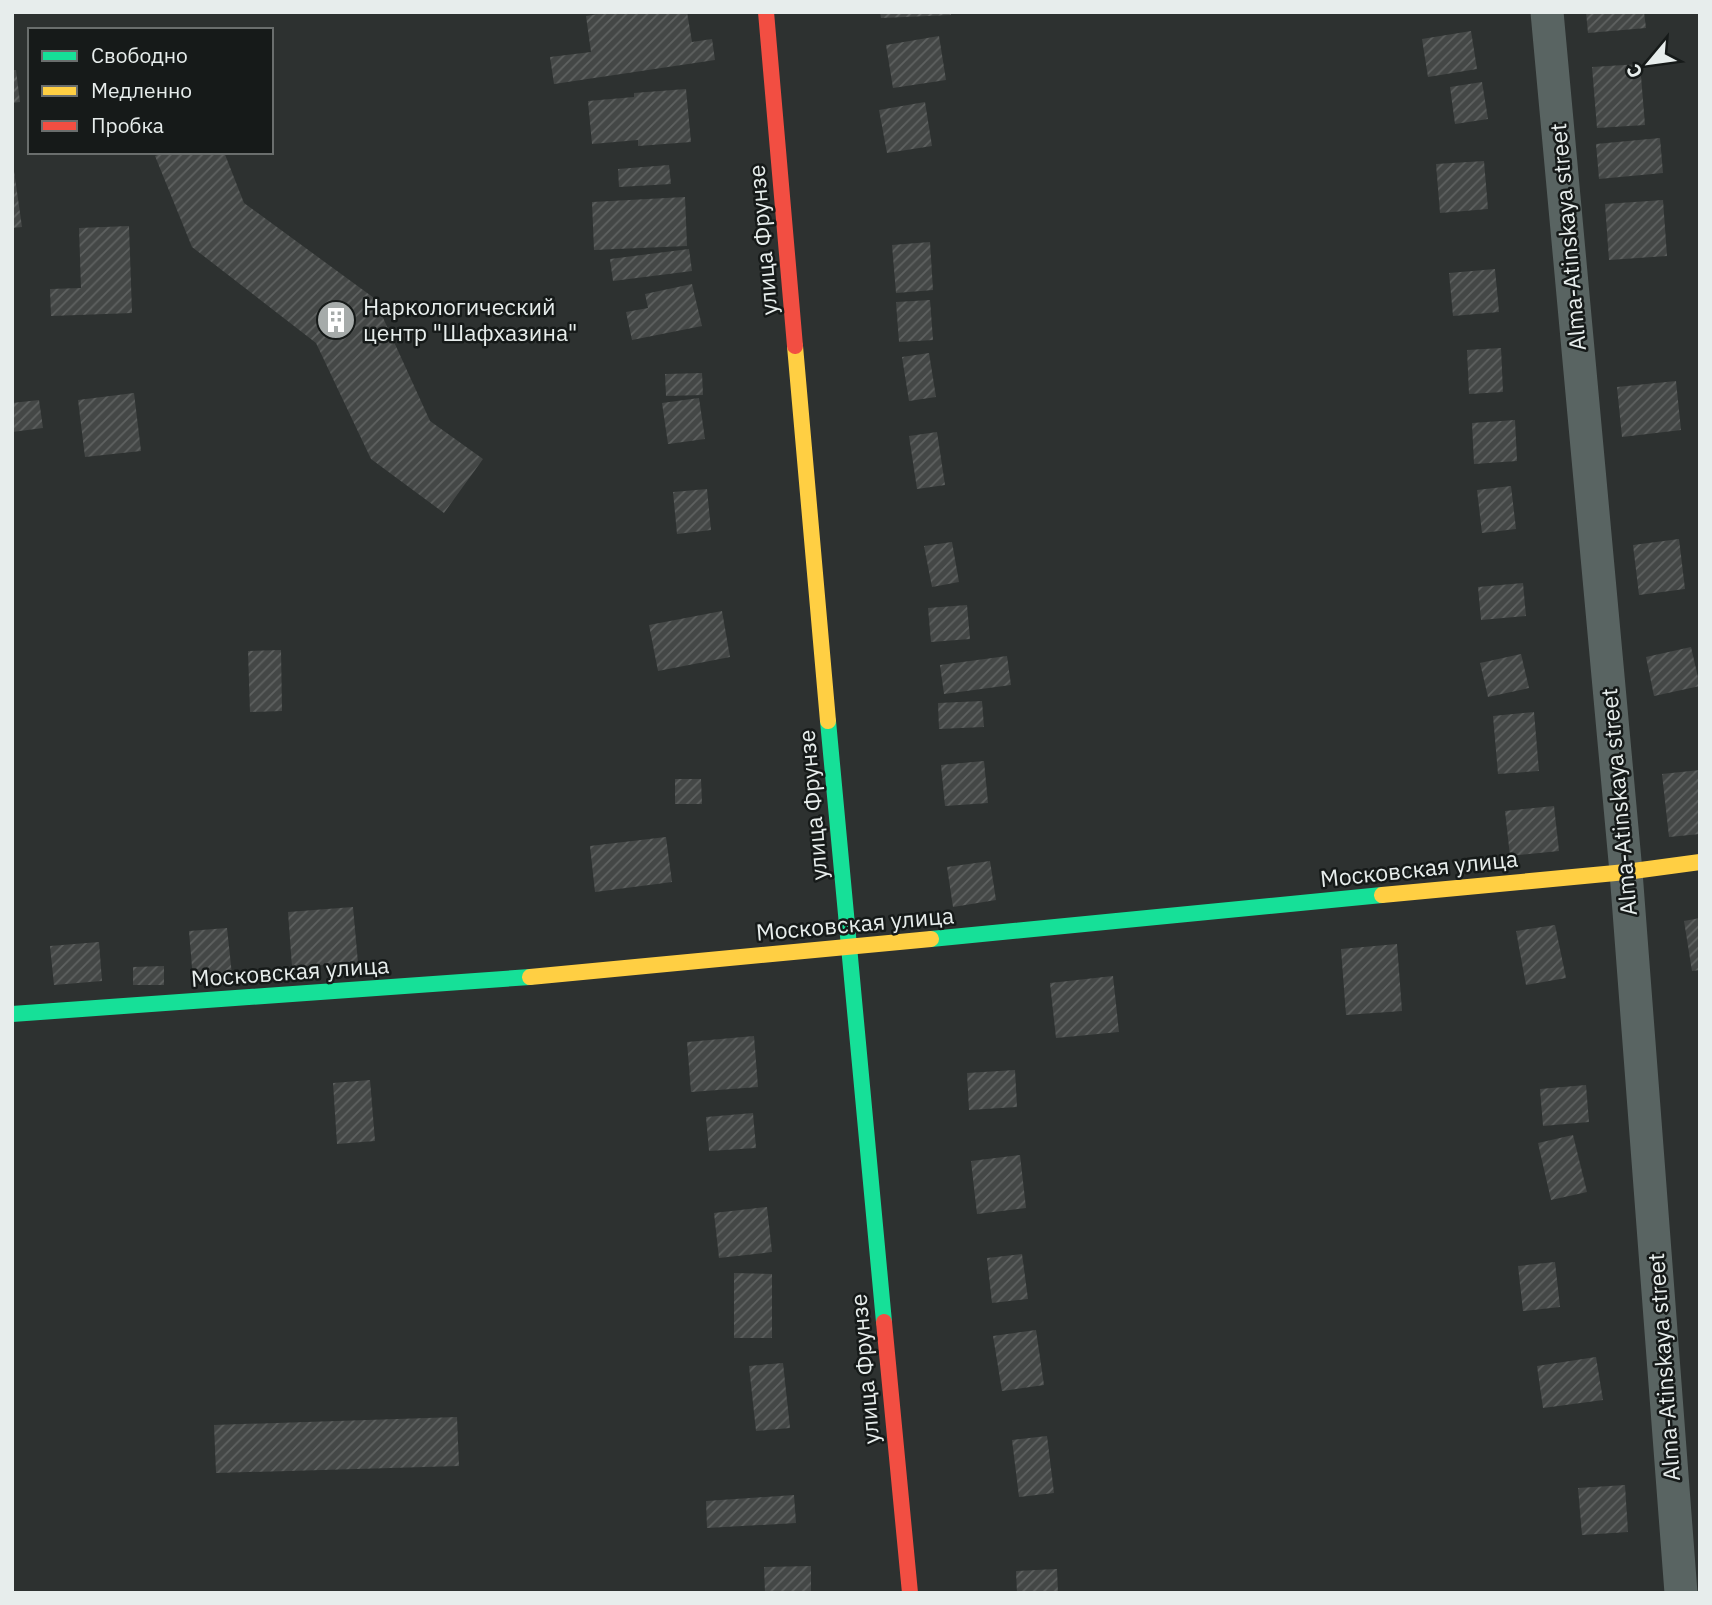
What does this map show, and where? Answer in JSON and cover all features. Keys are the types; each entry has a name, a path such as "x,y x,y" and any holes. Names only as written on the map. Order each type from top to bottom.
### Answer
{"street":[{"name":"улица Фрунзе","path":"766,12 848,947 909,1593"},
{"name":"Alma-Atinskaya street","path":"1547,12 1626,872 1681,1593"},
{"name":"Московская улица","path":"12,1014 471,983 1700,863"}],"building":[{"path":"610,12 687,12 692,42 712,39 715,60 554,84 550,57 591,52 586,16"},
{"path":"880,12 951,12 951,15 881,18"},
{"path":"1586,12 1644,12 1646,28 1588,33"},
{"path":"1471,31 1477,69 1428,77 1422,39"},
{"path":"939,36 946,80 893,88 886,45"},
{"path":"1640,64 1645,125 1597,128 1592,67"},
{"path":"16,70 20,102 12,103 12,71"},
{"path":"1482,82 1488,119 1455,124 1450,87"},
{"path":"686,89 691,142 638,146 638,140 592,144 588,101 634,97 634,93"},
{"path":"925,102 932,146 887,153 879,110"},
{"path":"1660,138 1663,173 1599,179 1596,144"},
{"name":"Наркологический центр \"Шафхазина\"","path":"225,154 244,203 374,298 430,421 483,459 444,513 371,459 316,343 192,247 155,156"},
{"path":"12,157 22,227 12,228"},
{"path":"1484,161 1488,209 1440,213 1436,164"},
{"path":"669,165 671,184 619,187 618,169"},
{"path":"685,197 687,246 594,250 592,202"},
{"path":"1663,200 1667,256 1609,260 1605,204"},
{"path":"129,226 132,313 51,316 50,289 81,288 79,228"},
{"path":"930,242 933,290 896,293 892,245"},
{"path":"689,249 692,271 613,281 610,259"},
{"path":"1495,269 1499,312 1453,316 1449,273"},
{"path":"692,284 702,326 632,340 626,312 648,308 645,294"},
{"path":"930,300 933,340 899,342 896,302"},
{"path":"1501,348 1503,392 1469,394 1467,350"},
{"path":"929,353 936,397 909,401 902,357"},
{"path":"702,373 703,395 666,396 665,374"},
{"path":"1676,381 1681,430 1622,437 1617,387"},
{"path":"134,393 141,451 85,457 78,400"},
{"path":"699,398 705,439 668,444 662,403"},
{"path":"39,400 43,428 12,432 12,403"},
{"path":"1515,420 1517,461 1474,464 1472,423"},
{"path":"937,432 945,485 917,489 909,436"},
{"path":"1511,486 1516,529 1482,533 1477,490"},
{"path":"707,489 711,530 677,534 673,492"},
{"path":"1679,539 1685,589 1639,595 1633,545"},
{"path":"952,542 959,582 932,587 924,546"},
{"path":"1523,583 1526,616 1481,620 1478,587"},
{"path":"967,605 970,639 931,642 928,608"},
{"path":"722,611 730,657 658,671 649,625"},
{"path":"1691,647 1700,686 1654,696 1646,657"},
{"path":"281,650 282,711 250,712 248,651"},
{"path":"1521,654 1529,688 1488,697 1480,663"},
{"path":"1007,656 1011,685 944,694 940,665"},
{"path":"982,701 984,727 939,729 938,703"},
{"path":"1534,712 1539,771 1498,774 1493,716"},
{"path":"984,761 988,803 945,806 941,765"},
{"path":"1700,770 1700,834 1669,837 1662,774"},
{"path":"675,779 701,779 702,804 675,804"},
{"path":"1554,806 1559,851 1510,856 1505,811"},
{"path":"666,837 672,882 595,892 590,846"},
{"path":"990,861 996,900 953,907 947,867"},
{"path":"353,907 358,963 292,967 288,912"},
{"path":"1700,918 1700,970 1692,971 1684,921"},
{"path":"1555,925 1566,978 1526,985 1516,931"},
{"path":"227,928 232,975 193,979 189,931"},
{"path":"99,942 102,981 54,985 50,946"},
{"path":"1397,944 1402,1011 1346,1015 1341,949"},
{"path":"164,966 164,985 133,985 133,967"},
{"path":"1113,976 1119,1032 1056,1038 1050,983"},
{"path":"754,1036 758,1087 691,1092 687,1042"},
{"path":"1015,1070 1017,1107 969,1110 967,1073"},
{"path":"370,1080 375,1141 337,1144 333,1083"},
{"path":"1586,1085 1589,1122 1543,1126 1540,1089"},
{"path":"753,1113 756,1148 709,1151 706,1117"},
{"path":"1573,1135 1587,1192 1551,1200 1538,1143"},
{"path":"1020,1155 1026,1208 977,1214 971,1161"},
{"path":"767,1207 772,1252 719,1258 714,1213"},
{"path":"1022,1254 1028,1299 992,1303 987,1258"},
{"path":"1555,1262 1560,1307 1523,1311 1518,1266"},
{"path":"734,1273 772,1274 772,1338 734,1338"},
{"path":"1036,1330 1044,1385 1002,1391 993,1336"},
{"path":"1596,1357 1603,1400 1543,1408 1537,1366"},
{"path":"783,1363 790,1428 756,1431 749,1366"},
{"path":"457,1417 459,1466 216,1473 214,1425"},
{"path":"1047,1436 1054,1493 1019,1497 1012,1440"},
{"path":"1625,1485 1628,1532 1582,1535 1578,1488"},
{"path":"794,1495 796,1523 707,1528 706,1501"},
{"path":"811,1566 811,1593 765,1593 764,1567"},
{"path":"1057,1569 1058,1593 1017,1593 1016,1571"}],"traffic: fast":[{"path":"828,721 884,1322"},
{"path":"931,939 1382,895"},
{"path":"12,1014 530,977"}],"traffic: slow":[{"path":"795,346 828,721"},
{"path":"1382,895 1626,872 1700,862"},
{"path":"530,977 931,939"}],"traffic: jam":[{"path":"766,12 795,346"},
{"path":"884,1322 910,1593"}],"place":[{"name":"Наркологический центр \"Шафхазина\"","path":"336,320"}]}
